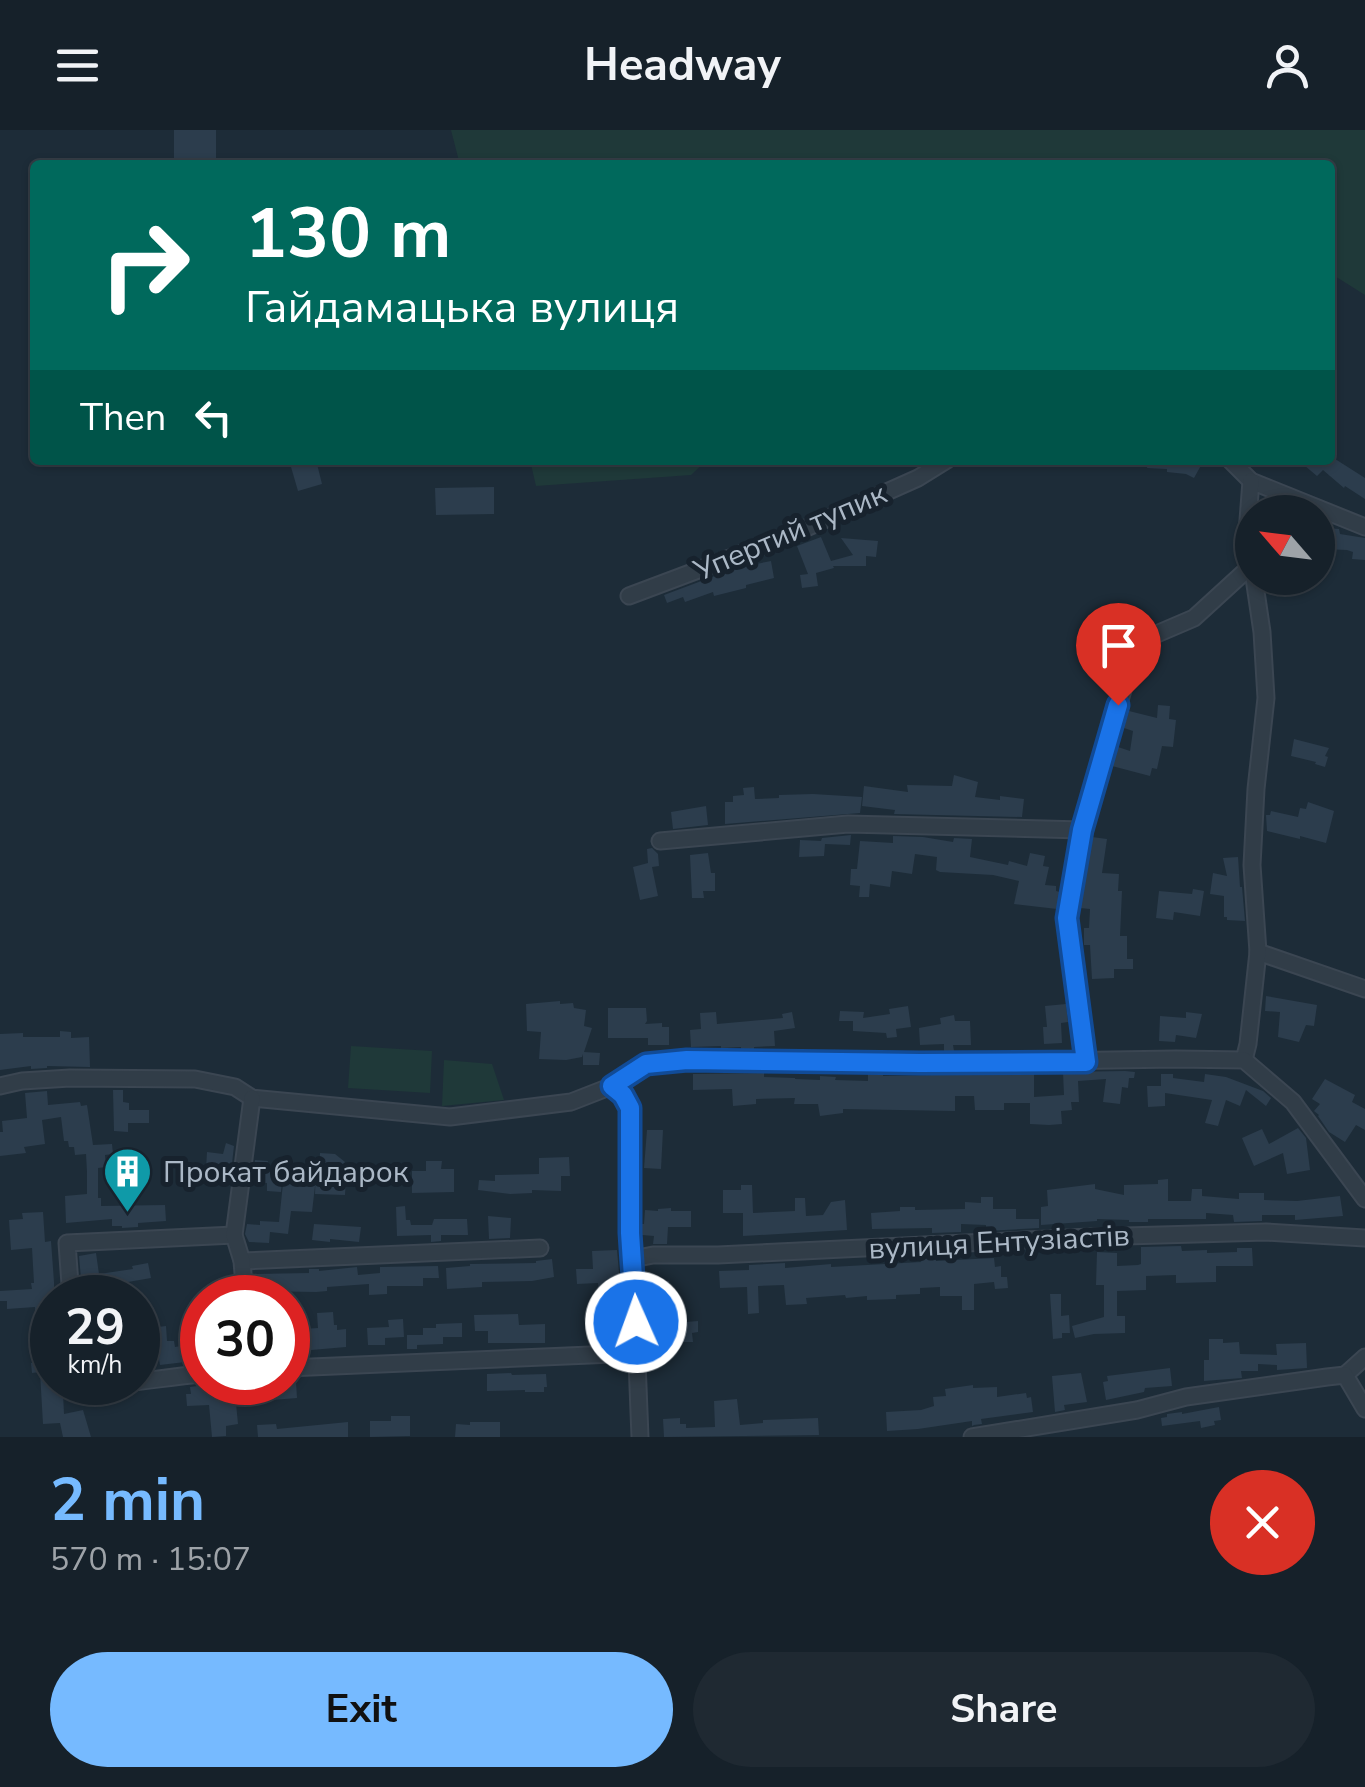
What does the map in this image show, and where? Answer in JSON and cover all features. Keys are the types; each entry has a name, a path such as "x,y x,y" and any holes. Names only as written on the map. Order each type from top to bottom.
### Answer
{"street":[{"name":"Упертий тупик","path":"629,596 786,537 939,465"},
{"path":"1235,465 1251,481 1365,527"},
{"path":"1250,495 1251,481"},
{"path":"1145,639 1194,618 1235,581"},
{"path":"1244,1060 1258,952 1252,865 1266,698 1257,595"},
{"path":"1086,1062 1067,918 1082,830 1128,674"},
{"path":"660,841 848,824 1082,830"},
{"path":"1258,952 1365,990"},
{"path":"0,1086 70,1078 195,1079 236,1087 252,1098 450,1117 571,1102 612,1086 646,1064 687,1060 1244,1060 1293,1102 1365,1199"},
{"path":"612,1086 630,1108 630,1233 640,1437"},
{"path":"243,1275 234,1234 252,1098"},
{"name":"вулиця Ентузіастів","path":"633,1259 653,1255 1246,1232 1365,1238"},
{"path":"69,1275 67,1242 234,1234"},
{"path":"242,1261 540,1248"},
{"path":"310,1367 636,1353"},
{"path":"972,1437 1137,1410 1186,1397 1346,1375 1365,1357"},
{"path":"1346,1375 1365,1410"}],"green space":[{"path":"451,130 1365,130 1365,295 1335,276 1335,160 459,160"},
{"path":"531,465 702,465 691,475 536,486"},
{"path":"351,1046 432,1051 430,1093 348,1088"},
{"path":"444,1060 492,1064 504,1100 442,1106"}],"building":[{"path":"174,130 216,130 216,160 174,160"},
{"path":"1335,459 1365,478 1365,499 1323,470 1317,476 1304,465 1335,465"},
{"path":"290,465 317,465 322,484 298,491"},
{"path":"1201,465 1194,478 1167,469 1147,468"},
{"path":"494,487 494,514 436,515 435,488"},
{"path":"1335,529 1340,534 1365,538 1365,560 1352,559 1353,552 1335,549"},
{"path":"821,537 831,561 853,555 841,538 878,541 876,557 866,556 866,566 833,566 816,573 818,586 802,588 800,575 808,574 797,546"},
{"path":"771,561 774,578 746,588 714,596 713,592 685,602 683,597 667,603 664,595 736,568"},
{"path":"1158,705 1170,706 1169,719 1176,720 1173,747 1162,746 1157,769 1152,768 1150,776 1112,766 1118,747 1130,751 1133,731 1124,728 1129,711 1157,718"},
{"path":"1294,739 1329,748 1325,767 1291,756"},
{"path":"954,775 978,782 975,797 1024,799 1022,817 894,814 895,810 862,806 864,786 908,792 907,785 952,786"},
{"path":"754,787 755,799 813,794 862,797 860,813 725,824 725,802 744,795 743,788"},
{"path":"1308,802 1334,811 1326,843 1267,831 1266,815 1271,811 1298,817 1300,808 1306,809"},
{"path":"706,806 708,825 673,829 671,812"},
{"path":"851,835 850,845 825,844 824,856 799,857 800,840 821,841"},
{"path":"893,836 953,842 954,838 972,839 970,857 1008,865 1009,861 1027,866 1030,853 1045,856 1043,866 1049,867 1045,885 1056,886 1060,892 1057,909 1014,904 1019,881 993,875 940,872 936,870 937,857 915,854 912,874 892,871 890,887 870,884 869,897 859,897 860,886 850,885 851,869 857,869 860,841 893,843"},
{"path":"1092,837 1107,839 1102,873 1119,874 1120,936 1127,936 1127,959 1133,959 1133,969 1114,969 1114,978 1092,979 1090,945 1084,945 1090,909 1080,908"},
{"path":"647,849 658,854 659,866 652,867 658,896 640,900 633,867 648,863"},
{"path":"708,853 711,873 715,873 715,891 703,891 704,898 692,898 690,855"},
{"path":"1238,857 1245,921 1227,920 1224,896 1210,894 1213,873 1227,876 1223,858"},
{"path":"1193,889 1204,891 1200,916 1174,912 1173,920 1156,918 1159,891 1192,894"},
{"path":"1266,996 1317,1005 1314,1026 1306,1025 1299,1042 1278,1037 1280,1012 1265,1011"},
{"path":"560,1001 586,1010 584,1026 592,1028 584,1052 600,1053 599,1065 583,1065 583,1054 566,1060 539,1059 541,1032 527,1031 526,1004"},
{"path":"1066,1004 1068,1022 1061,1023 1062,1043 1044,1044 1045,1006"},
{"path":"908,1006 911,1027 896,1029 897,1037 853,1031 853,1021 839,1021 840,1011 864,1012 863,1018 890,1014 889,1009"},
{"path":"608,1008 646,1008 645,1024 662,1023 662,1027 669,1027 669,1045 648,1045 648,1038 608,1038"},
{"path":"716,1012 717,1024 783,1018 782,1014 792,1012 795,1028 774,1031 775,1046 754,1050 691,1047 690,1030 701,1029 700,1013"},
{"path":"1186,1012 1202,1014 1196,1038 1176,1035 1175,1042 1159,1041 1160,1016 1186,1018"},
{"path":"954,1015 955,1021 970,1021 971,1045 953,1045 954,1051 944,1051 944,1044 920,1045 919,1028 941,1024 940,1018"},
{"path":"60,1031 71,1032 71,1038 89,1037 90,1067 0,1070 0,1034 60,1037"},
{"path":"1063,1072 1135,1072 1134,1078 1129,1078 1128,1088 1122,1087 1120,1104 1103,1102 1106,1079 1078,1081 1079,1102 1071,1102 1072,1110 1061,1111 1062,1124 1049,1125 1030,1124 1030,1103 1004,1103 1004,1110 975,1110 974,1096 955,1096 955,1111 843,1109 843,1113 820,1116 818,1104 794,1104 795,1098 756,1099 756,1104 733,1106 732,1089 693,1090 693,1074 764,1073 764,1077 820,1080 820,1076 868,1081 868,1074 1034,1073 1034,1097 1064,1095"},
{"path":"1161,1074 1204,1082 1205,1074 1226,1077 1271,1098 1266,1106 1246,1090 1240,1106 1226,1100 1218,1126 1205,1123 1212,1100 1165,1093 1165,1106 1148,1107 1147,1086 1161,1086"},
{"path":"1325,1079 1355,1095 1352,1102 1365,1109 1365,1130 1356,1125 1345,1142 1329,1132 1314,1111 1320,1104 1312,1099"},
{"path":"113,1090 123,1090 123,1102 129,1103 129,1110 149,1110 149,1123 128,1123 128,1132 114,1131"},
{"path":"47,1091 48,1105 87,1105 93,1145 112,1144 113,1154 105,1155 106,1167 98,1168 101,1206 165,1205 166,1221 122,1228 112,1226 112,1219 66,1223 65,1196 87,1194 87,1172 86,1154 75,1155 74,1147 64,1141 61,1117 42,1120 45,1144 24,1147 26,1153 0,1156 2,1121 27,1118 25,1093"},
{"path":"1298,1128 1306,1138 1310,1170 1287,1174 1283,1153 1254,1166 1242,1138 1262,1129 1269,1144"},
{"path":"647,1130 663,1130 661,1169 644,1168"},
{"path":"226,1143 234,1146 230,1181 226,1180 228,1171 206,1169 207,1152 223,1154"},
{"path":"320,1153 335,1154 345,1162 334,1176 346,1177 345,1195 315,1194"},
{"path":"569,1157 570,1176 561,1176 561,1191 510,1194 478,1190 479,1180 495,1181 495,1175 539,1174 539,1158"},
{"path":"255,1160 268,1161 267,1170 283,1171 281,1192 267,1191 267,1183 252,1182"},
{"path":"426,1161 442,1161 441,1169 454,1169 454,1192 412,1193 412,1171 426,1171"},
{"path":"1168,1179 1168,1201 1191,1201 1192,1189 1202,1189 1202,1196 1239,1199 1239,1193 1264,1193 1264,1200 1297,1201 1340,1196 1343,1216 1295,1220 1295,1215 1262,1215 1262,1221 1234,1222 1233,1215 1206,1213 1206,1219 1097,1219 1041,1225 1041,1207 1048,1206 1047,1190 1095,1184 1095,1189 1124,1195 1124,1185 1158,1184 1158,1180"},
{"path":"283,1183 315,1186 312,1212 291,1211 288,1234 270,1232 269,1243 249,1242 245,1234 247,1224 279,1222"},
{"path":"741,1185 752,1185 753,1213 795,1211 795,1198 805,1198 806,1216 823,1215 831,1202 845,1200 847,1230 743,1236 743,1213 723,1213 723,1190 741,1190"},
{"path":"981,1197 993,1197 993,1209 1016,1209 1016,1219 1039,1219 1039,1228 986,1231 986,1225 961,1224 961,1232 932,1233 932,1228 872,1229 871,1213 900,1211 900,1207 965,1209 965,1202 981,1203"},
{"path":"405,1206 406,1220 411,1225 432,1225 434,1219 467,1219 468,1235 441,1235 441,1241 431,1242 431,1235 397,1236 396,1207"},
{"path":"645,1210 691,1211 691,1227 668,1227 667,1244 653,1244 654,1236 642,1235"},
{"path":"43,1212 45,1242 51,1241 53,1275 34,1275 32,1248 11,1250 9,1220 23,1219 22,1213"},
{"path":"488,1216 511,1218 510,1238 489,1239"},
{"path":"314,1224 361,1227 359,1242 312,1240"},
{"path":"1181,1246 1182,1251 1207,1253 1252,1248 1253,1266 1216,1266 1216,1282 1176,1283 1176,1275 1146,1276 1146,1290 1117,1291 1117,1316 1125,1316 1125,1333 1075,1338 1072,1326 1104,1317 1104,1285 1096,1285 1097,1252 1117,1253 1117,1266 1138,1265 1141,1247"},
{"path":"617,1250 622,1306 618,1307 619,1328 607,1328 598,1283 577,1284 576,1269 593,1269 592,1251"},
{"path":"96,1253 99,1274 148,1263 150,1275 81,1275 79,1256"},
{"path":"923,1256 935,1256 936,1261 994,1258 995,1267 1001,1266 1001,1277 1007,1277 1008,1288 995,1289 994,1282 974,1284 974,1310 962,1310 962,1296 940,1296 940,1287 920,1288 920,1294 896,1295 896,1299 867,1300 867,1296 845,1295 806,1298 807,1304 786,1305 784,1285 758,1286 759,1313 748,1314 747,1287 720,1288 719,1271 749,1270 749,1265 831,1267 921,1262"},
{"path":"552,1259 554,1277 482,1282 482,1287 447,1289 446,1268"},
{"path":"438,1266 439,1278 423,1278 423,1286 387,1286 387,1294 369,1295 369,1284 310,1292 310,1275 256,1275 357,1267 358,1275 380,1273 380,1267"},
{"path":"652,1281 669,1281 669,1312 686,1311 686,1322 698,1321 698,1332 692,1333 693,1342 680,1342 680,1335 656,1335 656,1312 651,1312"},
{"path":"30,1289 30,1307 7,1309 7,1301 0,1301 0,1291"},
{"path":"1050,1294 1061,1294 1061,1316 1069,1315 1070,1333 1062,1333 1062,1338 1053,1339"},
{"path":"333,1312 337,1330 346,1329 346,1347 310,1350 310,1329 318,1328 317,1313"},
{"path":"518,1314 519,1325 545,1324 545,1343 488,1343 488,1331 475,1331 474,1315"},
{"path":"403,1319 404,1337 385,1338 385,1345 368,1345 367,1328 389,1327 388,1320"},
{"path":"462,1323 462,1337 443,1337 443,1344 407,1349 407,1335 423,1335 423,1328 436,1328 436,1324"},
{"path":"166,1326 167,1341 180,1346 180,1363 160,1365 160,1327"},
{"path":"1209,1339 1239,1342 1240,1354 1277,1355 1276,1344 1306,1343 1307,1368 1277,1370 1277,1365 1258,1364 1258,1371 1241,1371 1242,1378 1204,1381"},
{"path":"1170,1368 1172,1386 1145,1388 1144,1392 1106,1400 1103,1382 1108,1381 1107,1376"},
{"path":"1081,1373 1087,1402 1064,1405 1065,1410 1055,1412 1052,1376"},
{"path":"487,1374 546,1374 547,1387 544,1392 487,1391"},
{"path":"997,1387 997,1397 1026,1393 1027,1398 1031,1397 1033,1412 981,1419 982,1424 972,1426 972,1421 887,1431 886,1412 934,1406 933,1397 946,1396 945,1389"},
{"path":"737,1399 740,1425 818,1418 819,1435 664,1437 663,1419 680,1418 680,1424 686,1424 686,1428 715,1427 714,1401"},
{"path":"42,1405 64,1405 64,1414 83,1410 91,1437 63,1437 60,1423 43,1424"},
{"path":"209,1405 236,1405 238,1424 226,1426 226,1436 212,1437"},
{"path":"1219,1407 1221,1420 1214,1421 1215,1425 1201,1428 1200,1421 1162,1426 1161,1418 1167,1414"},
{"path":"391,1416 410,1416 410,1436 370,1437 370,1421 391,1421"},
{"path":"348,1422 348,1437 258,1437 257,1425 276,1424 277,1429"},
{"path":"500,1422 500,1437 455,1437 456,1424"}],"place":[{"name":"Прокат байдарок","path":"128,1214"}],"route":[{"path":"636,1322 630,1233 630,1108 612,1086 646,1064 687,1060 1086,1062 1067,918 1082,830 1118,705"}]}
